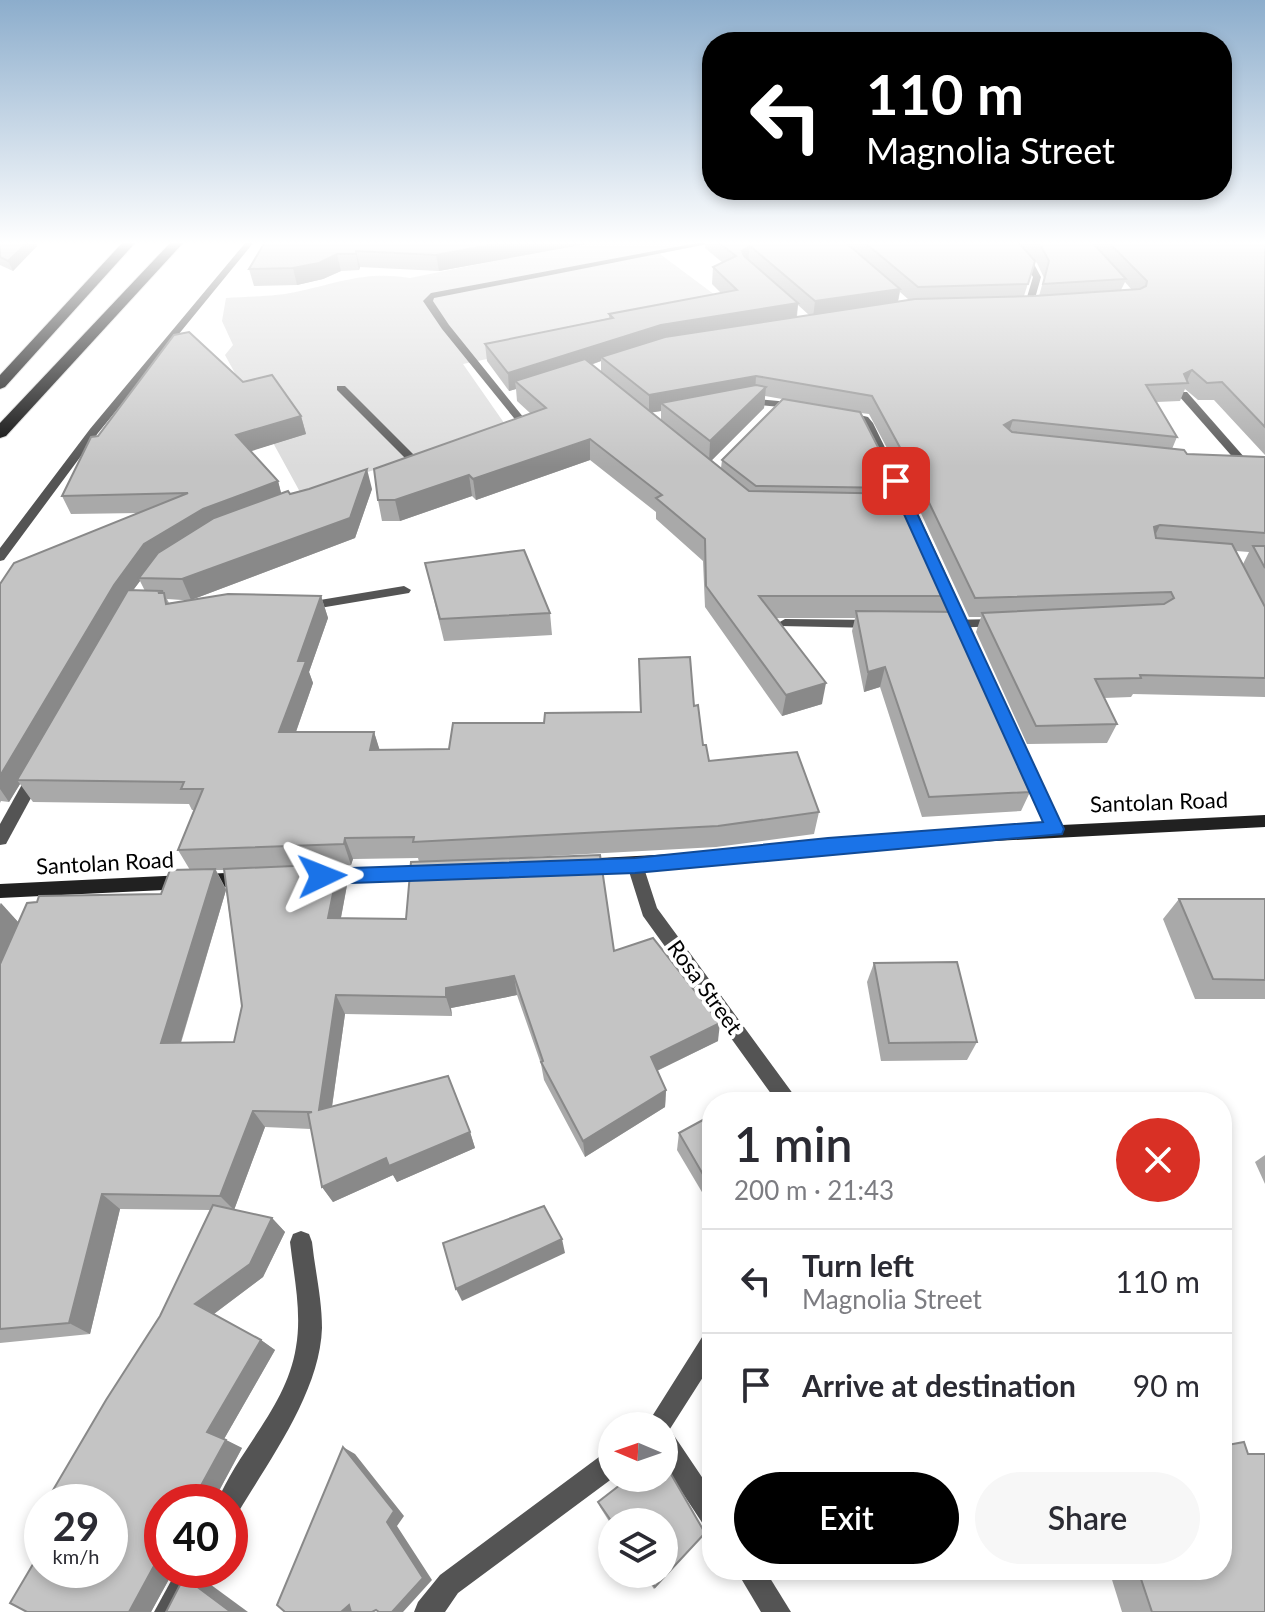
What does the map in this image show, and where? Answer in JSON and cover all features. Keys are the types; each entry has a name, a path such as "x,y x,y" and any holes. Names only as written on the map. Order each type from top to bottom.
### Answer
{"highway":[{"path":"0,384 61,317"},
{"path":"0,433 110,317"}],"street":[{"path":"0,557 94,431 188,317"},
{"path":"438,317 508,397 524,428 504,438"},
{"path":"341,388 422,469"},
{"path":"1183,394 1248,468"},
{"path":"724,404 754,400 809,408"},
{"path":"770,412 780,402"},
{"path":"837,413 864,419 869,425 906,513"},
{"path":"408,473 436,464"},
{"path":"1233,467 1265,469"},
{"path":"281,610 404,590"},
{"path":"928,624 1007,622"},
{"path":"785,623 896,624"},
{"path":"998,706 1055,829"},
{"path":"0,839 46,757"},
{"name":"Santolan Road","path":"563,867 635,865 828,846 1055,829 1265,821"},
{"name":"Rosa Street","path":"635,865 649,911 782,1092"},
{"path":"306,877 447,872"},
{"name":"Santolan Road","path":"0,891 47,886 259,879"},
{"path":"35,914 47,886"},
{"path":"240,1484 294,1389 304,1364 310,1331 301,1242"},
{"path":"667,1412 702,1358"},
{"path":"678,1464 702,1500"},
{"path":"428,1612 449,1584 598,1473"},
{"path":"756,1580 777,1612"},
{"path":"168,1612 182,1588"}],"shaded area":[{"path":"223,317 674,317 463,364 509,430 300,492 225,355 233,345"}],"building":[{"path":"709,317 661,325 508,373 485,344 613,318"},
{"path":"795,317 1265,317 1265,427 1222,382 1207,383 1192,370 1184,374 1188,383 1146,385 1177,437 1013,420 1004,425 1012,432 1184,450 1187,454 1265,457 1265,533 1154,527 1156,538 1232,544 1265,607 1265,678 1140,675 1141,678 1095,679 1117,724 1036,726 982,613 1164,604 1174,598 1171,592 975,598 922,488 872,396 756,376 649,395 601,357 665,337"},
{"path":"189,332 243,382 272,375 301,416 236,435 278,481 203,509 144,544 114,585 0,776 0,584 14,563 188,493 62,496 91,437 98,436 174,335"},
{"path":"585,359 749,491 908,494 955,596 759,596 826,683 786,695 706,586 705,539 656,498 662,495 590,439 473,479 469,475 395,500 378,500 374,469 546,408 515,381"},
{"path":"756,385 766,387 710,441 661,403"},
{"path":"783,399 860,412 899,488 756,486 722,460"},
{"path":"367,469 350,518 182,579 139,578 158,553 214,518 288,491 290,494 309,489"},
{"path":"1253,546 1265,546 1265,568"},
{"path":"524,550 550,613 440,619 425,563"},
{"path":"128,590 163,591 158,593 164,593 166,604 228,594 321,596 298,661 306,661 279,732 374,732 370,750 449,749 453,723 544,723 545,713 641,712 639,659 690,657 694,706 698,705 703,745 706,745 709,761 797,752 819,812 718,826 413,842 414,837 345,838 344,844 178,850 203,789 181,789 184,782 17,780"},
{"path":"856,611 962,612 1014,725 1004,725 1030,792 929,797 885,667 868,672"},
{"path":"600,855 614,951 653,938 720,1023 651,1057 666,1090 583,1141 541,1062 514,976 446,988 446,997 336,995 319,1110 448,1076 470,1132 389,1166 386,1158 322,1187 308,1113 312,1112 253,1111 220,1196 102,1194 69,1323 0,1329 0,964 27,903 37,902 39,896 161,894 170,870 215,869 161,1043 234,1042 242,1006 224,869 339,864 328,918 406,919 411,862"},
{"path":"1179,899 1265,899 1265,980 1213,979"},
{"path":"957,962 977,1042 889,1043 874,963"},
{"path":"702,1120 702,1173 679,1133"},
{"path":"213,1205 272,1218 250,1264 195,1304 261,1340 207,1432 226,1440 202,1484 144,1484 144,1584 129,1612 27,1612 10,1603 24,1579 24,1588 128,1588 128,1484 57,1484 160,1316"},
{"path":"544,1206 562,1239 456,1289 443,1243"},
{"path":"1244,1442 1248,1454 1265,1454 1265,1612 1152,1612 1141,1580 1232,1580 1232,1444"},
{"path":"343,1447 394,1511 387,1522 423,1578 392,1612 351,1612 349,1605 341,1612 285,1612 277,1605"},
{"path":"678,1486 702,1528 702,1536 678,1562 678,1508 602,1508 598,1502 611,1492 678,1492"},
{"path":"178,1588 199,1588 231,1612 166,1612"}],"route":[{"path":"322,876 635,865 828,846 1055,829 896,481"}]}
